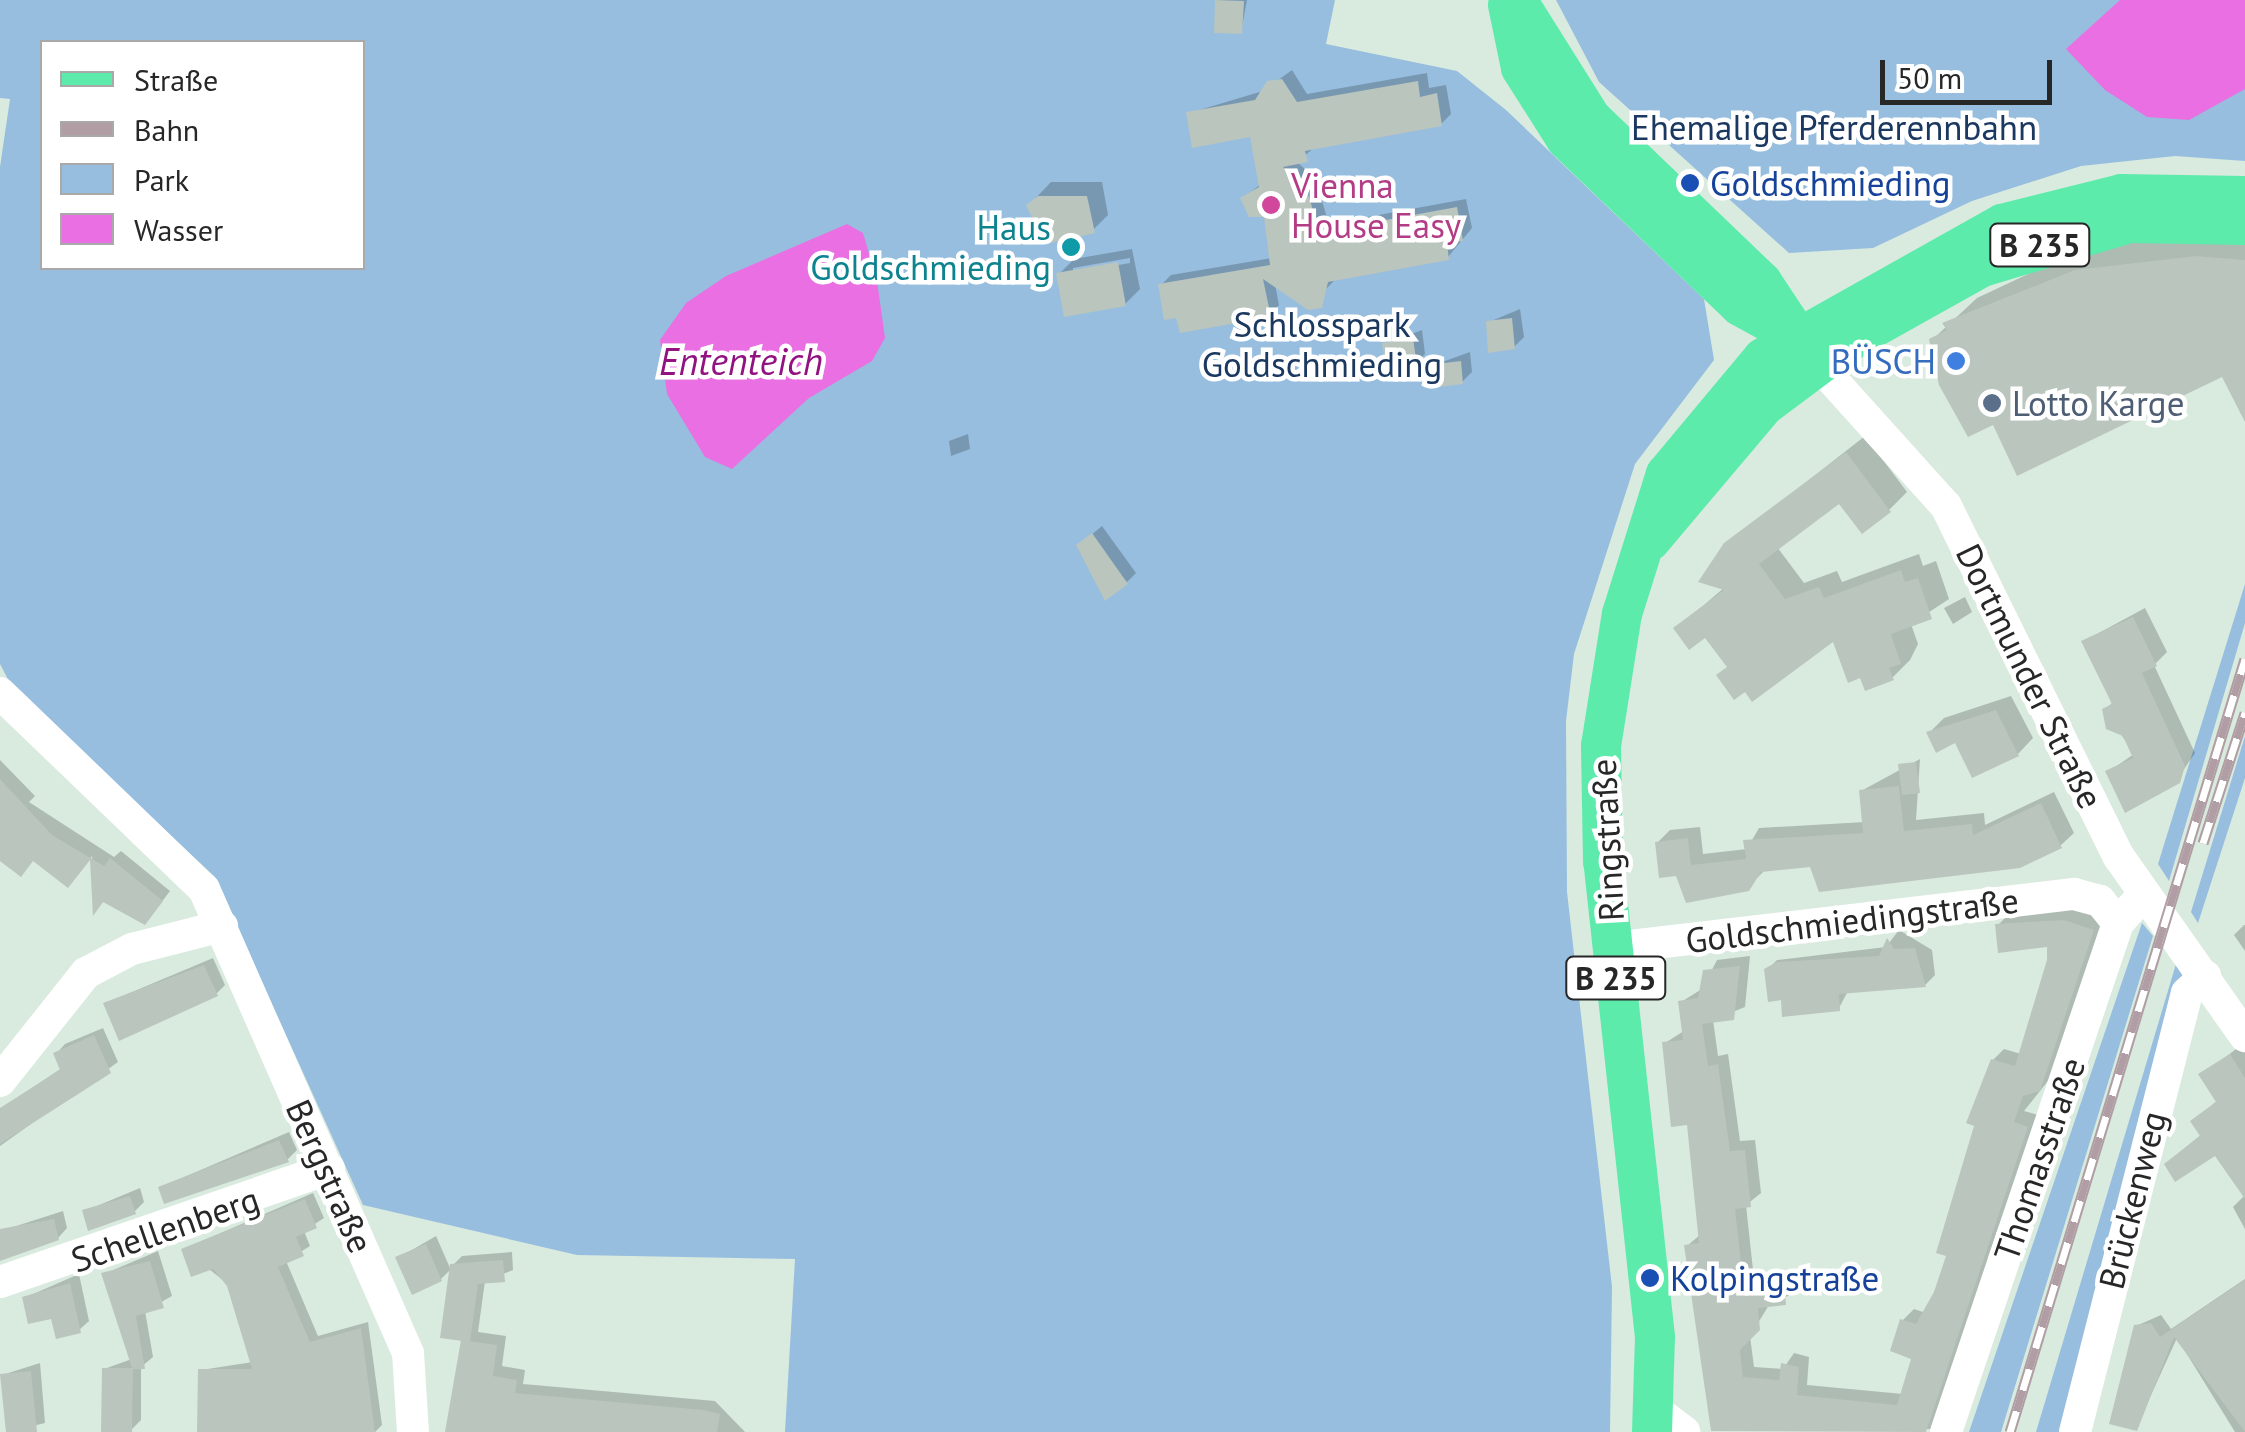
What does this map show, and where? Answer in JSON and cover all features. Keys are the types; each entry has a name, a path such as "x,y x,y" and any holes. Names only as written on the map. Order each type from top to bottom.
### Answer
{"main road":[{"name":"Dortmunder Straße","path":"1509,0 1521,68 1566,138 1740,306 1805,350"},
{"name":"Dortmunder Straße","path":"1517,0 1591,118 1762,282 1805,350"},
{"name":"B 235","path":"1805,350 1918,265 2043,211 2121,194 2245,196"},
{"name":"B 235","path":"1805,350 1982,267 2053,240 2130,224 2245,225"},
{"name":"Ringstraße","path":"1663,1424 1613,948 1601,746 1642,550 1666,474 1698,427 1805,350"}],"street":[{"name":"Dortmunder Straße","path":"1805,350 1946,506 2119,857 2245,1036"},
{"name":"Bergstraße","path":"0,694 28,730 189,865 222,926 408,1353 413,1432"},
{"path":"2118,923 2082,894 2119,857"},
{"name":"Goldschmiedingstraße","path":"1613,948 2082,894"},
{"name":"Thomasstraße","path":"1946,1432 2118,923 2144,894"},
{"path":"0,1081 86,973 132,949 222,926"},
{"name":"Brückenweg","path":"2075,1432 2187,993 2205,976"},
{"name":"Schellenberg","path":"0,1282 328,1169"}],"green space":[{"name":"Schlosspark Goldschmieding","path":"0,0 1335,0 1326,44 1457,71 1506,110 1704,299 1714,360 1635,464 1574,654 1566,721 1567,892 1612,1287 1610,1432 785,1432 795,1259 577,1255 363,1205 214,876 13,689 0,664 0,167 10,99 0,98"},
{"name":"Ehemalige Pferderennbahn","path":"1556,0 2245,0 2245,161 2175,156 2081,166 1972,201 1873,248 1789,253 1599,82"},
{"path":"2245,584 2245,623 2169,881 2158,864"},
{"path":"2245,736 2245,778 2198,923 2191,912"},
{"path":"2142,923 2153,936 2001,1432 1969,1432"},
{"path":"2176,964 2183,973 2071,1432 2036,1432"}],"water":[{"path":"2120,0 2245,0 2245,89 2189,120 2147,117 2105,90 2066,49"},
{"name":"Ententeich","path":"847,224 863,233 877,281 885,338 872,361 809,398 732,469 705,457 667,394 660,340 686,303 726,276"}],"building":[{"path":"1215,0 1244,1 1242,34 1214,33"},
{"name":"Vienna House Easy","path":"1282,79 1297,102 1418,81 1420,97 1437,93 1442,126 1305,151 1308,162 1283,167 1306,188 1320,232 1457,207 1463,241 1447,243 1449,260 1328,282 1322,308 1308,310 1263,279 1271,317 1180,333 1176,318 1164,320 1158,284 1270,265 1264,217 1249,217 1240,198 1259,187 1250,137 1192,148 1186,112 1255,100 1267,81"},
{"path":"1038,196 1087,196 1095,233 1045,244 1026,205"},
{"path":"2196,256 2245,260 2245,422 2222,377 2017,476 1993,425 1968,437 1939,385 1929,339 1947,330 1942,323 2075,270"},
{"path":"1118,262 1126,306 1064,317 1056,273"},
{"path":"1512,318 1515,349 1488,353 1486,321"},
{"path":"1413,338 1417,366 1386,371 1382,343"},
{"path":"1461,361 1463,384 1431,388 1428,365"},
{"path":"1846,452 1891,512 1862,534 1839,504 1759,564 1785,599 1819,587 1824,598 1901,570 1905,582 1918,578 1932,619 1891,634 1901,664 1889,668 1894,680 1865,691 1860,678 1848,683 1833,642 1752,702 1745,692 1734,700 1716,675 1727,667 1705,638 1689,650 1673,628 1724,590 1698,582 1724,543"},
{"path":"1092,533 1128,584 1105,601 1076,545"},
{"path":"2133,617 2157,666 2142,673 2185,766 2180,783 2125,813 2105,771 2133,758 2123,736 2106,729 2102,709 2112,704 2081,641"},
{"path":"1996,710 2019,756 1972,778 1955,743 1936,753 1926,732"},
{"path":"1916,762 1920,793 1902,795 1898,764"},
{"path":"0,779 52,835 104,866 110,858 163,901 145,925 103,902 93,916 90,860 68,888 33,861 21,877 0,861"},
{"path":"1899,786 1904,831 1972,824 1973,835 2041,803 2062,848 2020,868 1819,892 1810,867 1761,872 1749,891 1686,903 1676,876 1659,878 1655,842 1688,838 1691,865 1746,859 1743,840 1863,833 1859,790"},
{"path":"2064,920 2094,930 2040,1091 2023,1096 2014,1122 2028,1127 1926,1432 1711,1431 1684,1245 1699,1243 1687,1125 1671,1127 1662,1042 1683,1040 1678,1001 1698,998 1703,970 1740,966 1734,1020 1702,1024 1708,1066 1718,1064 1730,1151 1745,1150 1751,1207 1735,1209 1744,1289 1784,1285 1786,1305 1758,1308 1760,1330 1740,1350 1743,1377 1779,1380 1781,1363 1799,1367 1797,1395 1897,1405 1911,1359 1890,1351 1900,1319 1916,1324 1934,1292 1946,1256 1936,1253 1974,1126 1966,1123 1991,1059 2015,1066 2047,960 2047,947 1998,953 1995,924"},
{"path":"1887,938 1894,949 1915,948 1926,987 1839,994 1840,1011 1782,1017 1781,1000 1768,1002 1764,969 1777,962 1879,956"},
{"path":"204,965 218,996 119,1041 103,1003"},
{"path":"94,1035 111,1073 0,1144 0,1108 60,1070 53,1053"},
{"path":"2230,1054 2245,1078 2245,1199 2215,1156 2175,1182 2164,1164 2200,1136 2190,1121 2216,1102 2198,1074"},
{"path":"279,1140 289,1162 164,1204 158,1187"},
{"path":"130,1196 136,1214 88,1231 82,1210"},
{"path":"305,1199 317,1228 296,1237 304,1256 278,1267 310,1342 361,1328 375,1432 197,1432 198,1369 252,1369 227,1286 213,1269 191,1277 181,1249"},
{"path":"54,1219 59,1240 0,1261 0,1229"},
{"path":"426,1244 442,1281 412,1295 395,1257"},
{"path":"503,1260 505,1282 478,1284 470,1342 440,1338 450,1264"},
{"path":"150,1261 164,1308 136,1316 145,1369 133,1369 132,1432 101,1432 102,1368 132,1368 101,1273"},
{"path":"2245,1280 2245,1432 2174,1337 2137,1431 2109,1424 2134,1325 2151,1323 2160,1337"},
{"path":"70,1283 81,1333 56,1339 51,1319 28,1324 22,1297"},
{"path":"461,1340 497,1345 493,1376 517,1380 515,1393 704,1410 720,1414 717,1432 445,1432"},
{"path":"31,1371 37,1432 6,1432 0,1374"}],"railway":[{"path":"2010,1432 2245,659"},
{"path":"2203,843 2245,713"}],"place":[{"name":"Goldschmieding","path":"1690,183"},
{"name":"Vienna House Easy","path":"1271,205"},
{"name":"Haus Goldschmieding","path":"1071,247"},
{"name":"BÜSCH","path":"1956,361"},
{"name":"Lotto Karge","path":"1992,403"},
{"name":"Kolpingstraße","path":"1650,1278"}]}
